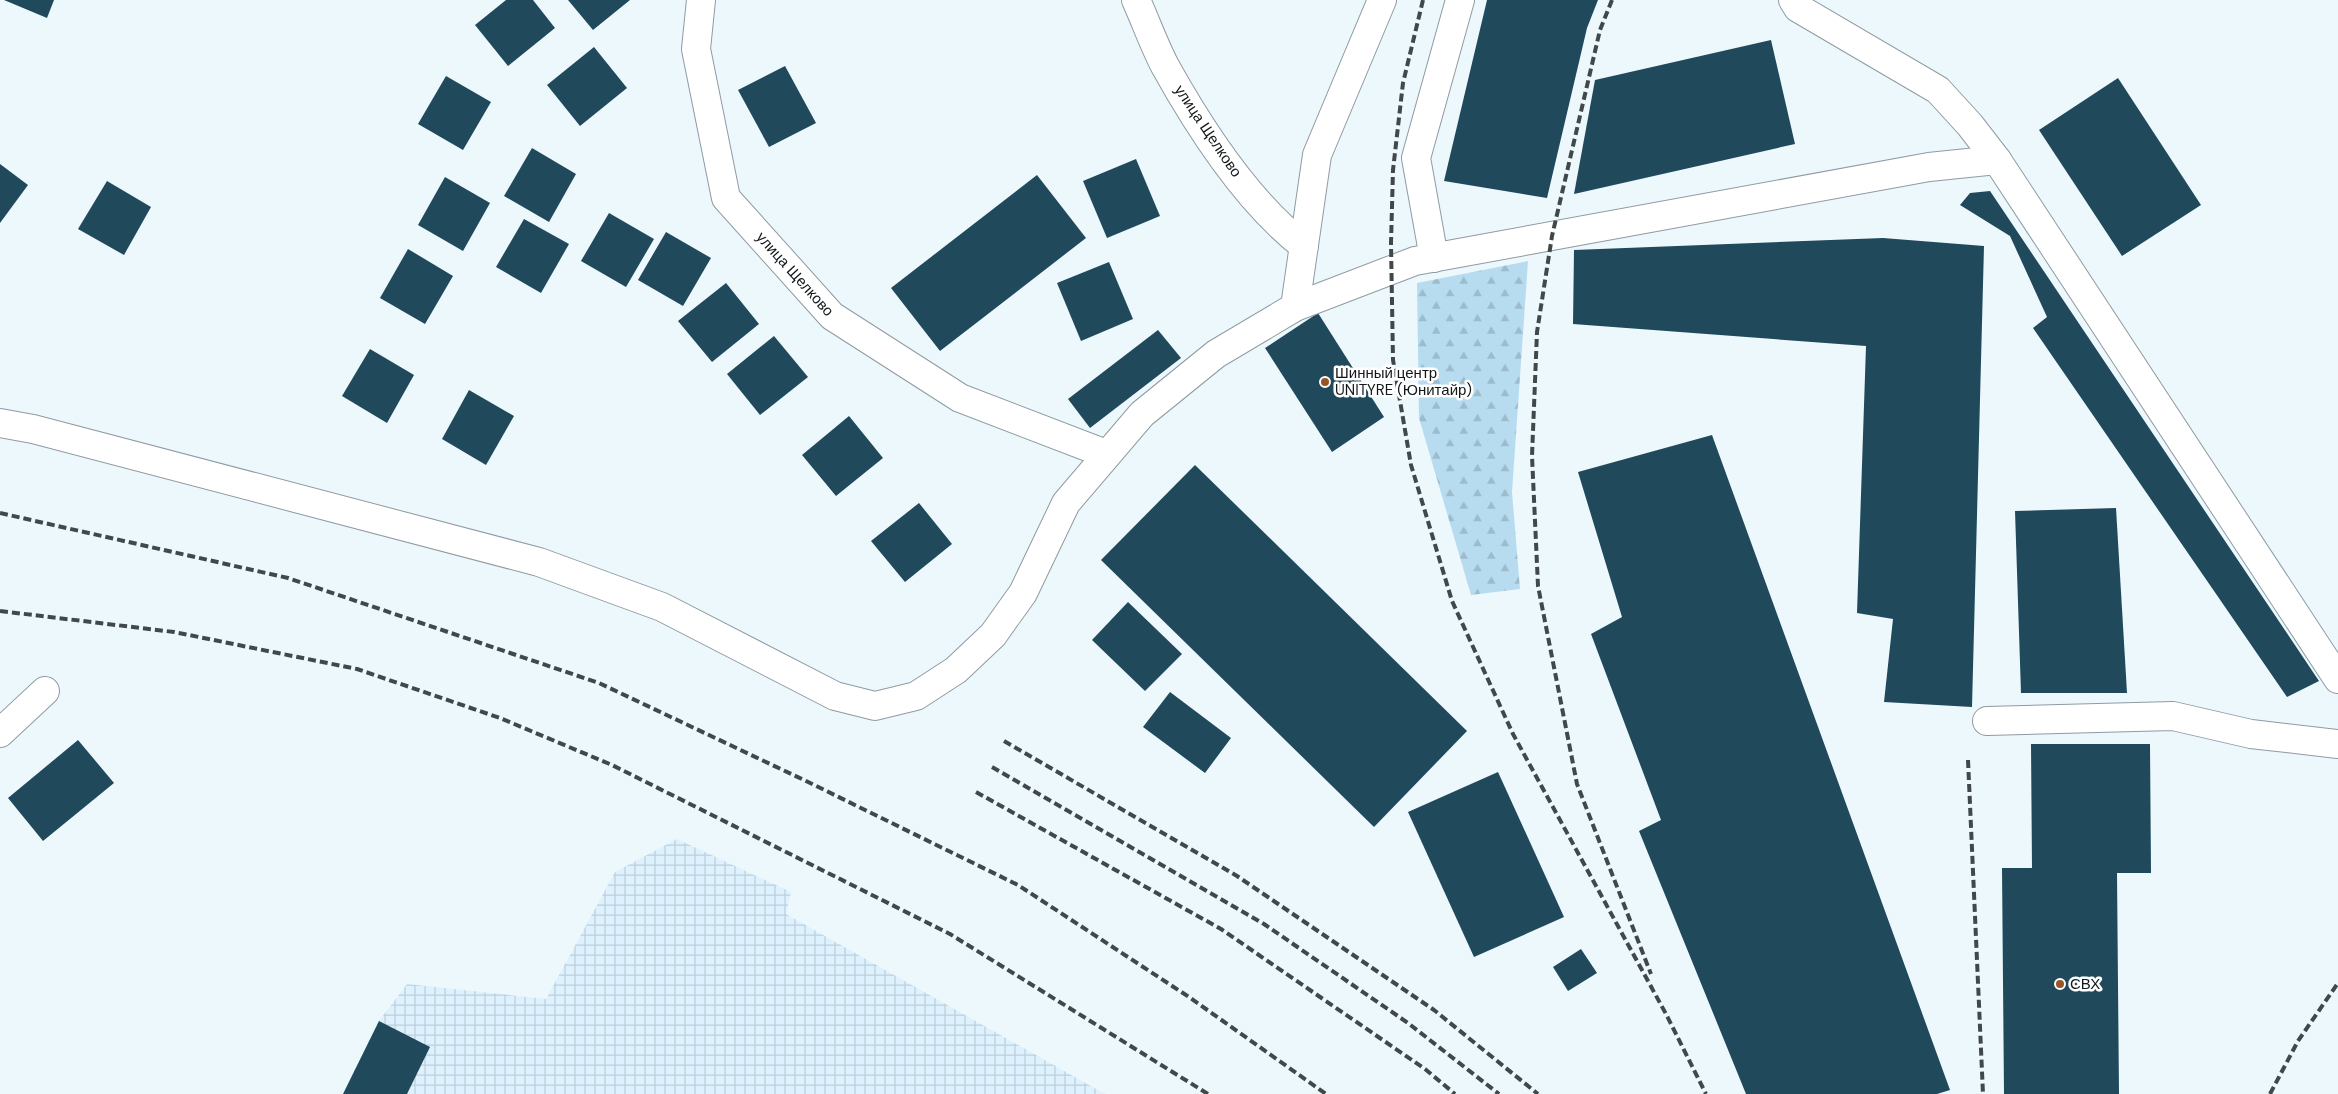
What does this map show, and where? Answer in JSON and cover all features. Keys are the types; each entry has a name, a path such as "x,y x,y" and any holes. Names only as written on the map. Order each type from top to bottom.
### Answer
{"street":[{"name":"улица Щелково","path":"701,0 696,48 726,198 832,316 960,398 1106,454"},
{"name":"улица Щелково","path":"1136,0 1165,65 1226,163 1283,229 1304,246"},
{"path":"1295,307 1317,155 1382,0"},
{"path":"1434,258 1416,158 1460,0"},
{"path":"1793,0 1798,8 1938,90 1970,125 1997,160 2338,679"},
{"path":"0,423 539,562 662,607 835,696 875,706 916,696 956,670 993,634 1022,593 1066,503 1142,414 1216,354 1295,307 1415,261 1930,167 1997,160"},
{"path":"0,408 33,430"},
{"path":"0,733 46,691"},
{"path":"1987,721 2173,716 2251,734 2338,744"}],"shaded area":[{"path":"677,839 791,892 786,914 1105,1094 343,1094 379,1021 407,984 546,999 615,872"}],"green space":[{"path":"1528,261 1512,492 1520,589 1471,595 1419,418 1417,283"}],"building":[{"path":"4,0 54,0 47,18"},
{"path":"506,0 533,0 555,28 508,66 475,25"},
{"path":"568,0 630,0 593,30"},
{"path":"1487,0 1598,0 1587,28 1547,198 1444,181"},
{"path":"1771,40 1795,144 1574,194 1595,80"},
{"path":"594,47 627,88 580,126 547,85"},
{"path":"785,66 816,123 769,147 738,90"},
{"path":"446,76 491,102 463,150 418,124"},
{"path":"2118,78 2201,205 2122,256 2039,130"},
{"path":"532,148 576,174 549,222 504,196"},
{"path":"1136,159 1160,216 1107,238 1083,181"},
{"path":"0,164 28,185 0,223"},
{"path":"1037,175 1086,238 940,351 891,288"},
{"path":"445,177 490,203 463,251 418,225"},
{"path":"107,181 151,207 124,255 78,229"},
{"path":"1990,191 2319,681 2287,697 2033,328 2047,317 2010,236 1960,205 1970,193"},
{"path":"609,213 654,239 626,287 581,261"},
{"path":"524,219 569,244 541,293 496,267"},
{"path":"666,232 711,258 683,306 638,280"},
{"path":"1883,238 1984,246 1972,707 1884,702 1893,619 1857,613 1866,346 1573,324 1574,250"},
{"path":"408,249 453,276 425,324 380,298"},
{"path":"1109,262 1133,319 1081,341 1057,283"},
{"path":"726,283 759,324 712,362 678,321"},
{"name":"Шинный центр UNITYRE (Юнитайр)","path":"1318,313 1384,417 1332,452 1265,348"},
{"path":"1158,330 1181,358 1090,428 1068,399"},
{"path":"774,336 808,377 760,415 727,374"},
{"path":"370,349 414,375 387,423 342,396"},
{"path":"469,390 514,416 486,465 442,439"},
{"path":"849,416 883,458 836,496 802,455"},
{"path":"1712,435 1950,1090 1937,1094 1746,1094 1639,831 1661,820 1591,634 1622,617 1578,472"},
{"path":"1195,465 1467,731 1374,827 1101,560"},
{"path":"919,503 952,544 905,582 871,541"},
{"path":"2116,508 2127,693 2021,693 2015,511"},
{"path":"1128,602 1182,654 1145,691 1092,640"},
{"path":"1170,692 1231,738 1205,773 1143,727"},
{"path":"78,740 114,783 43,841 8,798"},
{"name":"СВХ","path":"2031,744 2150,744 2151,873 2117,873 2119,1094 2004,1094 2002,868 2032,868"},
{"path":"1498,772 1564,917 1474,957 1408,812"},
{"path":"1581,949 1597,973 1568,991 1553,967"},
{"path":"379,1021 430,1047 407,1094 343,1094"}],"railway":[{"path":"1423,0 1403,83 1393,170 1391,243 1393,360 1411,465 1452,601 1513,734 1666,1014 1706,1094"},
{"path":"1612,0 1600,30 1552,236 1537,332 1532,456 1538,586 1577,784 1651,974"},
{"path":"0,513 288,578 599,683 804,780 1018,885 1189,997 1326,1094"},
{"path":"0,611 174,632 357,669 500,718 612,765 950,934 1208,1094"},
{"path":"1004,741 1237,876 1434,1010 1538,1094"},
{"path":"1968,760 1983,1094"},
{"path":"992,767 1264,924 1408,1023 1499,1094"},
{"path":"976,792 1221,929 1425,1069 1455,1094"},
{"path":"2270,1094 2298,1041 2338,983"}],"place":[{"name":"Шинный центр UNITYRE (Юнитайр)","path":"1325,382"},
{"name":"СВХ","path":"2060,984"}]}
